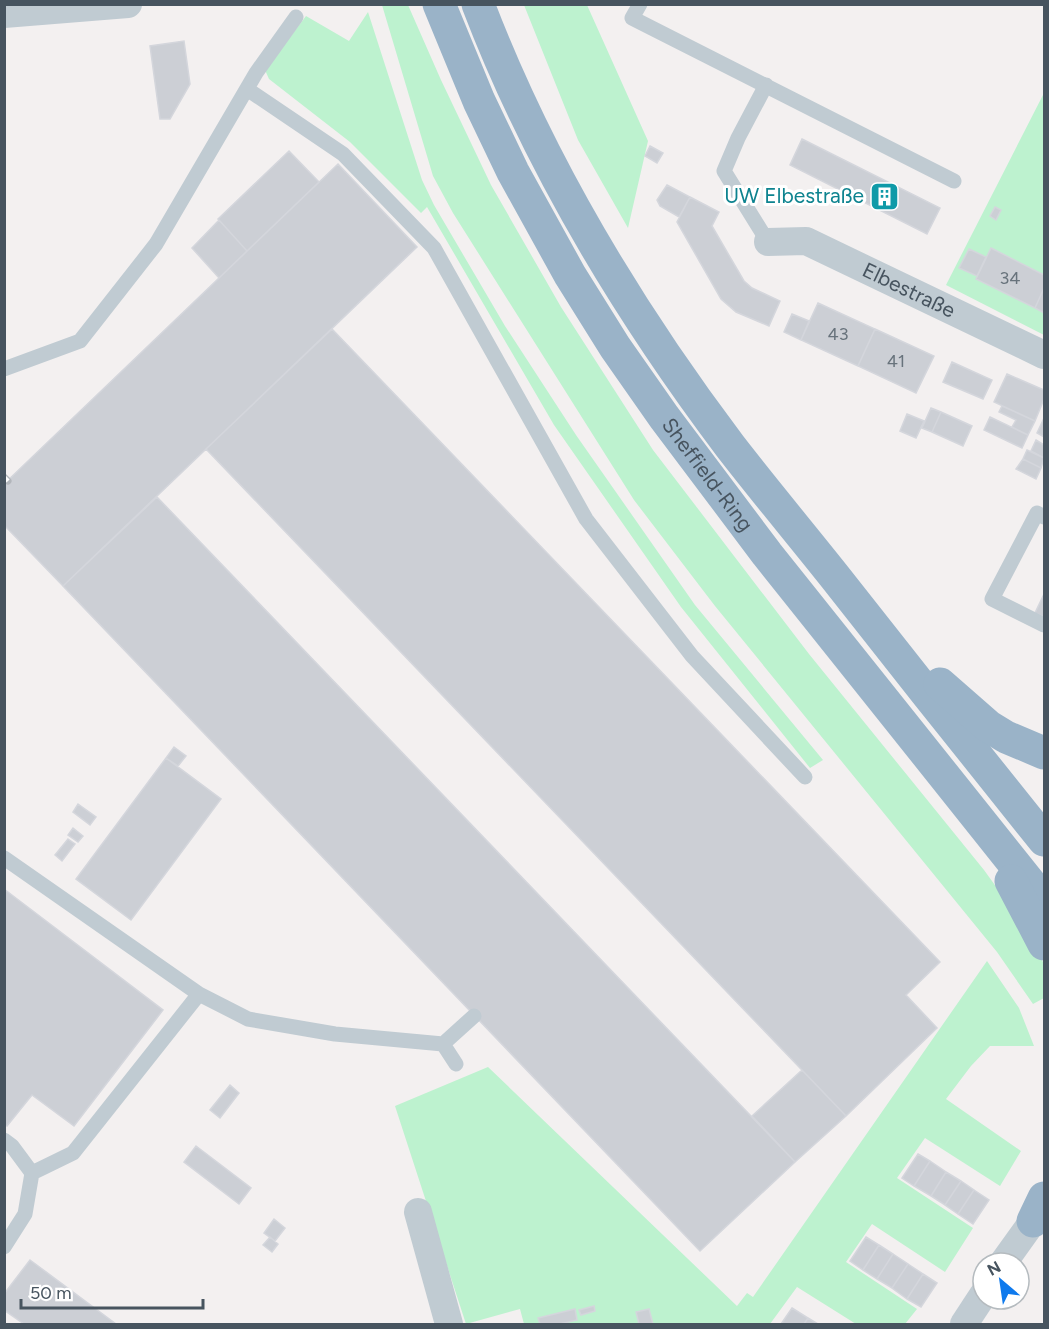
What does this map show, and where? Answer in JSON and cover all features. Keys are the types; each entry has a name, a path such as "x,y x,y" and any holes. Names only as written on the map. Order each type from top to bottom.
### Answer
{"highway":[{"name":"Sheffield-Ring","path":"440,4 479,101 513,172 570,275 615,347 664,417 767,554 1044,901"},
{"name":"Sheffield-Ring","path":"478,4 538,138 620,285 729,444 1044,840"},
{"path":"867,618 988,726 1006,737 1044,753"},
{"path":"977,815 1044,944"}],"street":[{"path":"4,14 50,7 128,4"},
{"name":"Elbestraße","path":"768,242 806,241 1044,354"},
{"path":"1012,1251 1041,1210"},
{"path":"418,1212 449,1324"},
{"path":"964,1324 973,1311"}],"lane":[{"path":"640,4 632,18 954,181"},
{"path":"4,369 80,341 156,244 247,89 296,17"},
{"path":"766,85 738,138 724,171 768,242"},
{"path":"247,89 343,153 434,248 586,519 692,656 806,777"},
{"path":"1044,517 1037,513 992,599 1044,625"},
{"path":"4,858 199,993 248,1018 335,1034 443,1044 474,1016"},
{"path":"32,1173 73,1153 199,993"},
{"path":"443,1044 456,1064"},
{"path":"4,1140 12,1146 32,1173 25,1214 4,1247"}],"green space":[{"path":"382,5 408,5 491,185 561,307 653,450 809,654 984,870 1023,924 1044,964 1044,998 1033,1004 997,952 715,606 634,500 453,213 433,176"},
{"path":"524,5 587,5 648,141 628,228 578,140"},
{"path":"368,12 422,180 434,205 505,326 576,435 695,605 823,760 810,768 681,607 554,425 427,207 421,213 350,142 269,79 265,70 306,16 349,41"},
{"path":"1044,93 1044,335 946,285"},
{"path":"987,961 1019,1008 1034,1046 990,1046 971,1066 946,1099 1021,1151 1000,1186 925,1138 897,1178 973,1228 945,1272 872,1224 846,1262 917,1309 905,1324 856,1324 797,1287 770,1324 524,1324 520,1309 466,1324 395,1106 488,1067 737,1306 747,1293 753,1297"}],"building":[{"path":"184,41 190,84 170,119 160,119 150,46"},
{"name":"UW Elbestraße","path":"802,139 940,208 927,234 790,165"},
{"path":"650,146 663,153 657,163 645,156"},
{"path":"289,151 319,182 247,251 218,219"},
{"path":"338,164 417,247 63,586 4,525 4,484"},
{"path":"667,185 690,197 679,217 660,206 657,200"},
{"path":"690,197 719,212 712,226 744,281 752,288 780,301 769,326 736,312 721,299 677,222"},
{"path":"995,207 1001,210 996,220 990,216"},
{"path":"219,220 247,251 219,278 192,248"},
{"path":"991,248 1044,275 1044,288 1035,308 976,279"},
{"path":"969,249 986,257 977,276 959,268"},
{"path":"1044,288 1044,313 1035,308"},
{"path":"818,303 875,329 858,366 801,340"},
{"path":"792,314 809,321 801,340 784,332"},
{"path":"332,329 940,962 906,995 937,1028 846,1116 206,449"},
{"path":"875,329 934,356 916,393 858,366"},
{"path":"952,362 992,380 983,399 943,382"},
{"path":"1007,374 1044,390 1044,399 1035,421 994,402"},
{"path":"1002,406 1035,421 1028,435 1012,427 1016,420 999,412"},
{"path":"931,408 941,412 932,432 922,428"},
{"path":"941,412 972,426 963,446 932,432"},
{"path":"907,414 924,421 916,438 900,431"},
{"path":"990,417 1028,435 1022,448 984,430"},
{"path":"1044,418 1044,437 1037,433"},
{"path":"1036,440 1044,445 1044,458 1031,451"},
{"path":"1027,450 1044,458 1041,468 1023,459"},
{"path":"1023,459 1041,468 1036,479 1016,469"},
{"path":"157,497 795,1162 700,1251 63,586"},
{"path":"1044,594 1044,617 1035,613"},
{"path":"174,747 186,756 178,766 166,758"},
{"path":"166,758 221,799 131,920 76,879"},
{"path":"78,804 96,817 90,825 73,812"},
{"path":"73,828 83,836 78,842 68,835"},
{"path":"68,839 75,844 62,861 55,855"},
{"path":"4,889 163,1010 74,1126 32,1095 7,1126 4,1124"},
{"path":"802,1070 846,1116 795,1162 752,1116"},
{"path":"230,1085 239,1093 220,1118 210,1110"},
{"path":"196,1146 251,1188 239,1204 184,1162"},
{"path":"918,1154 930,1161 914,1186 902,1178"},
{"path":"930,1161 946,1172 931,1196 914,1186"},
{"path":"946,1172 961,1181 945,1205 931,1196"},
{"path":"961,1181 974,1190 958,1214 945,1205"},
{"path":"974,1190 989,1200 973,1224 958,1214"},
{"path":"274,1219 285,1228 275,1241 264,1233"},
{"path":"270,1237 278,1244 272,1252 263,1245"},
{"path":"866,1237 879,1245 863,1270 850,1261"},
{"path":"879,1245 893,1254 877,1279 863,1270"},
{"path":"893,1254 908,1264 892,1288 877,1279"},
{"path":"30,1260 116,1324 24,1324 4,1310 4,1294"},
{"path":"908,1264 923,1274 907,1299 892,1288"},
{"path":"923,1274 937,1283 921,1307 907,1299"},
{"path":"594,1306 595,1311 581,1315 579,1310"},
{"path":"792,1308 808,1318 804,1324 781,1324"},
{"path":"575,1309 577,1320 560,1324 540,1324 538,1318"},
{"path":"649,1309 653,1324 639,1324 636,1312"},
{"path":"808,1318 818,1324 804,1324"}],"railway":[{"path":"4,477 8,481"}],"place":[{"name":"UW Elbestraße","path":"885,196"}]}
